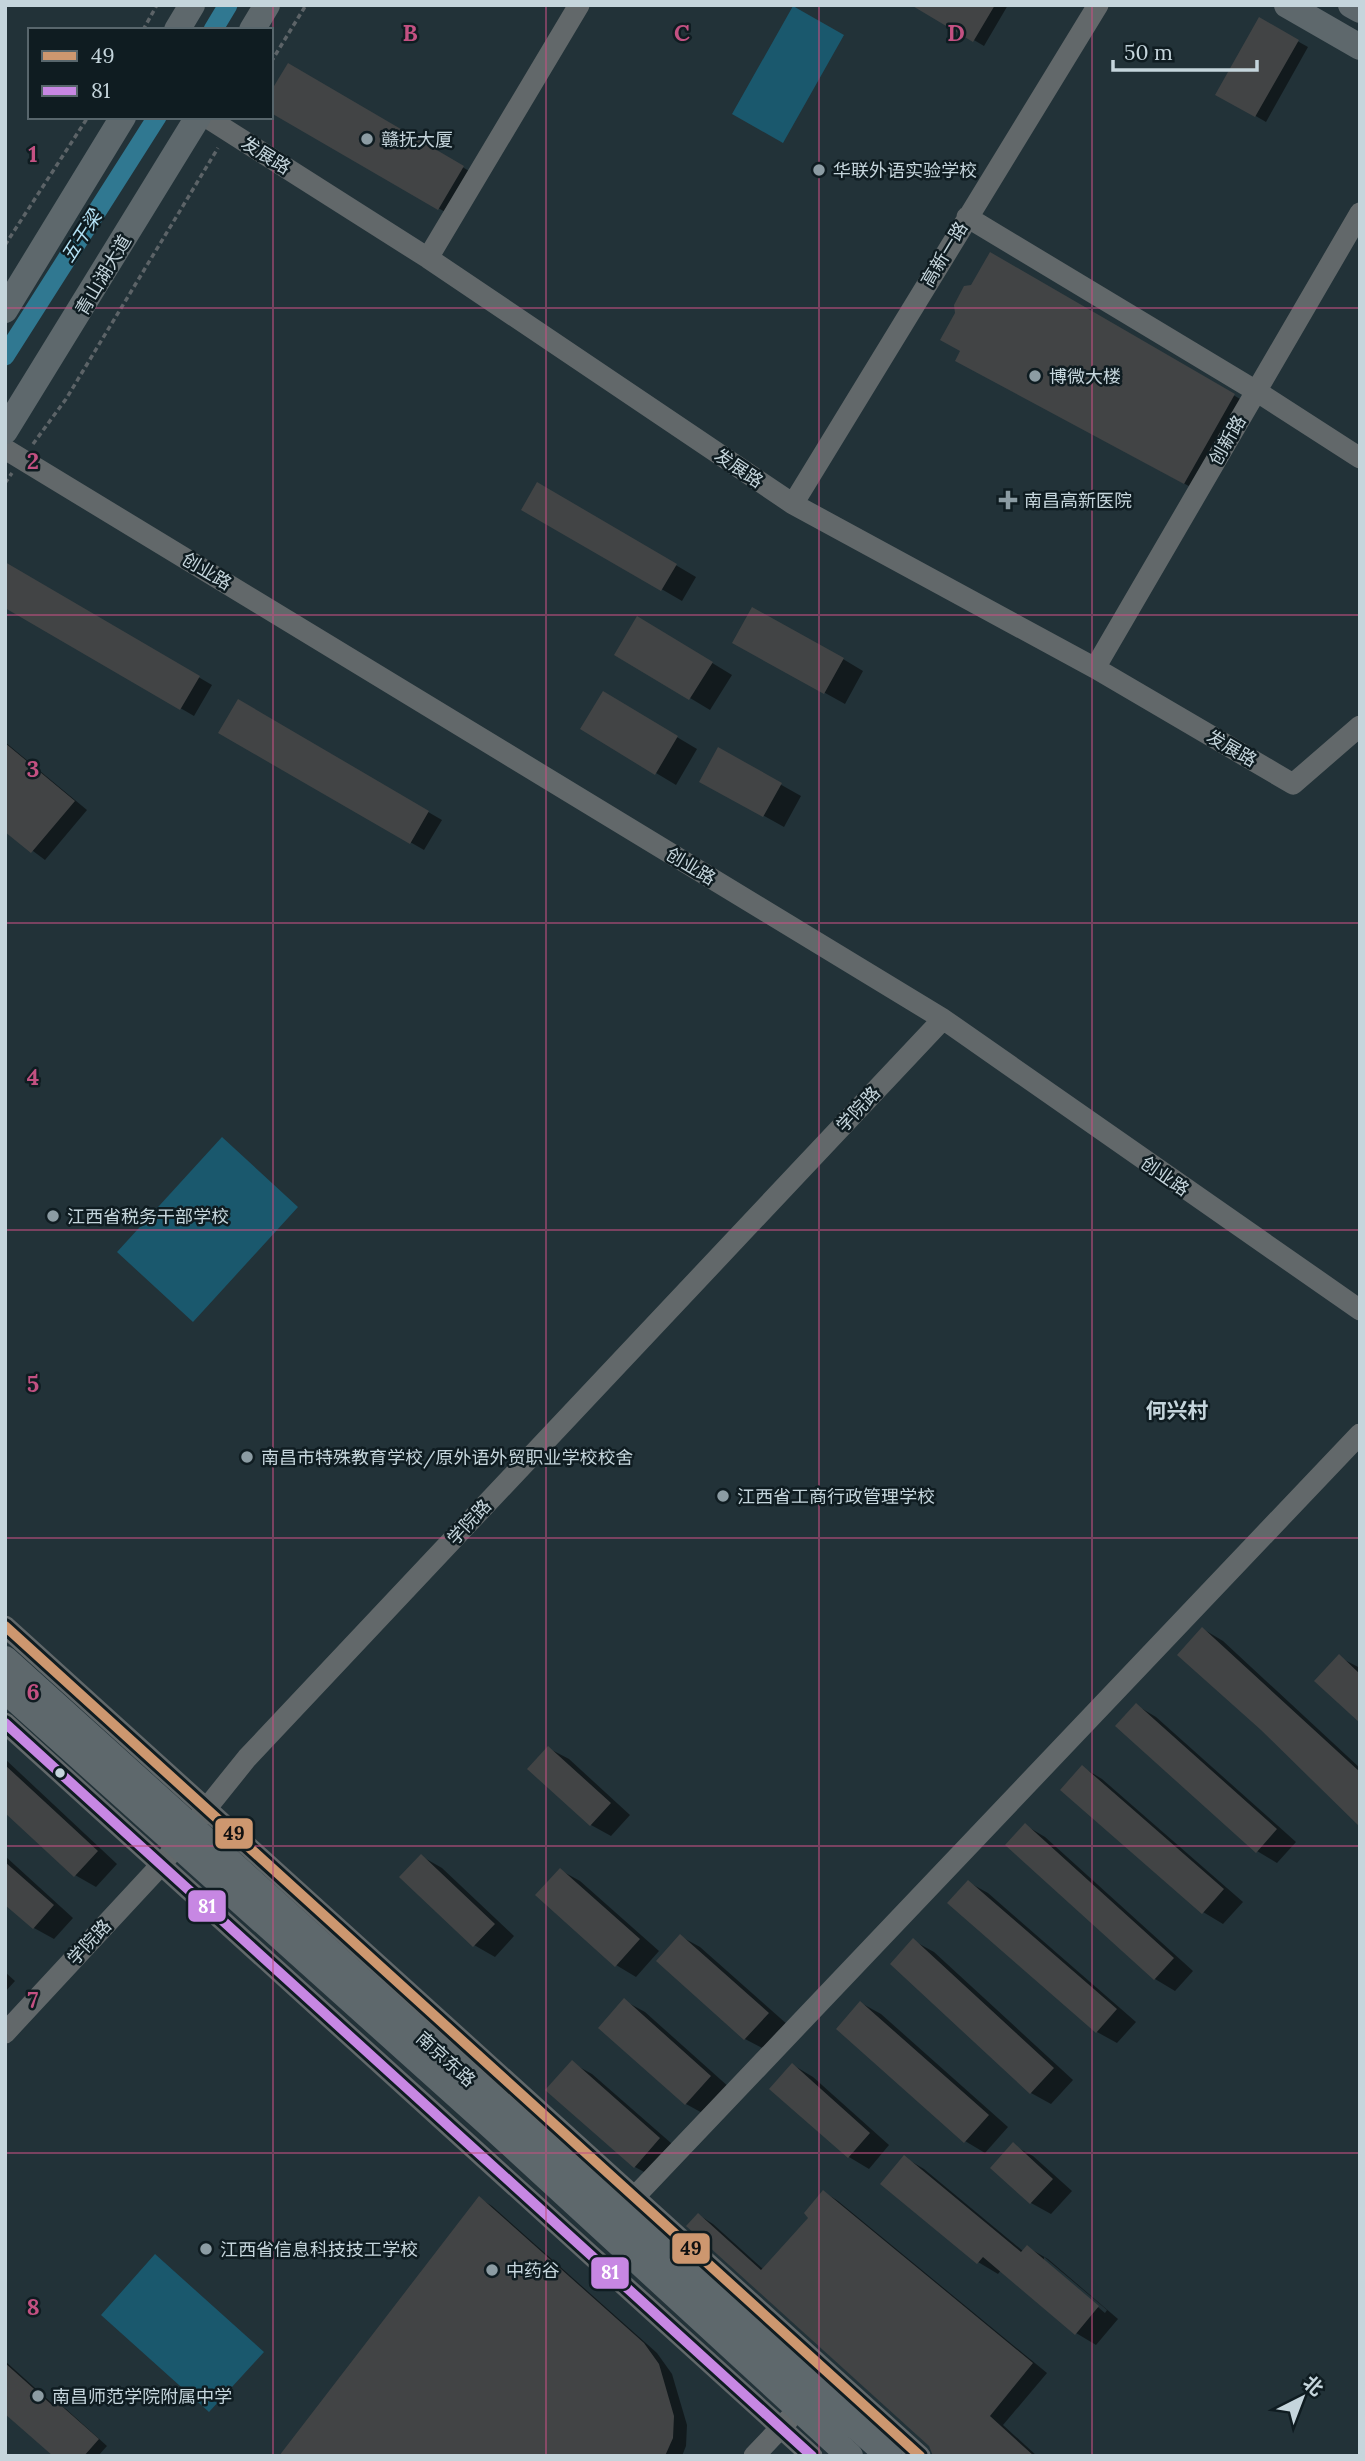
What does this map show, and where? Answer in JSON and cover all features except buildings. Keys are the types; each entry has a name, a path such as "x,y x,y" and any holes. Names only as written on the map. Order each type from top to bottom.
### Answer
{"main road":[{"path":"178,28 192,5"},
{"path":"253,28 267,5"},
{"path":"1287,5 1360,47"},
{"path":"1351,5 1360,10"},
{"path":"5,310 122,119"},
{"name":"青山湖大道","path":"5,431 197,119"},
{"name":"南京东路","path":"5,1659 184,1837 501,2135 850,2456"},
{"name":"南京东路","path":"5,1690 627,2205 799,2408 889,2456"}],"street":[{"path":"428,258 579,5"},
{"name":"高新一路","path":"793,504 1098,5"},
{"name":"发展路","path":"209,119 428,258 793,504 1095,668 1293,784 1360,726"},
{"name":"创新路","path":"1095,668 1360,213"},
{"path":"967,217 1256,391 1360,458"},
{"name":"创业路","path":"14,454 943,1019 1360,1310"},
{"name":"学院路","path":"5,2033 184,1837 247,1758 943,1019"},
{"path":"920,2456 627,2205 1360,1434"},
{"path":"5,1626 184,1837"},
{"path":"5,1723 184,1837"},
{"path":"754,2456 799,2408"},
{"path":"799,2408 813,2456"}],"path":[{"path":"144,28 157,5"},
{"path":"273,59 306,5"},
{"path":"5,246 87,119"},
{"path":"5,483 14,454 66,399 228,132"}],"shaded area":[{"path":"793,6 844,35 783,143 732,114"},
{"path":"222,1137 298,1207 193,1322 117,1252"},
{"path":"155,2254 264,2352 209,2412 101,2315"}],"waterway":[{"name":"五干梁","path":"214,28 228,5"},
{"name":"五干梁","path":"5,356 156,119"}],"transit line":[{"name":"49","path":"5,1626 920,2456"},
{"name":"81","path":"5,1723 812,2456"}],"place":[{"name":"赣抚大厦","path":"367,139"},
{"name":"华联外语实验学校","path":"819,170"},
{"name":"博微大楼","path":"1035,376"},
{"name":"南昌高新医院","path":"1008,500"},
{"name":"江西省税务干部学校","path":"53,1216"},
{"name":"南昌市特殊教育学校/原外语外贸职业学校校舍","path":"247,1457"},
{"name":"江西省工商行政管理学校","path":"723,1496"},
{"name":"江西省信息科技技工学校","path":"206,2249"},
{"name":"中药谷","path":"492,2270"},
{"name":"南昌师范学院附属中学","path":"38,2396"}],"district":[{"name":"何兴村","path":"1177,1410"}]}
